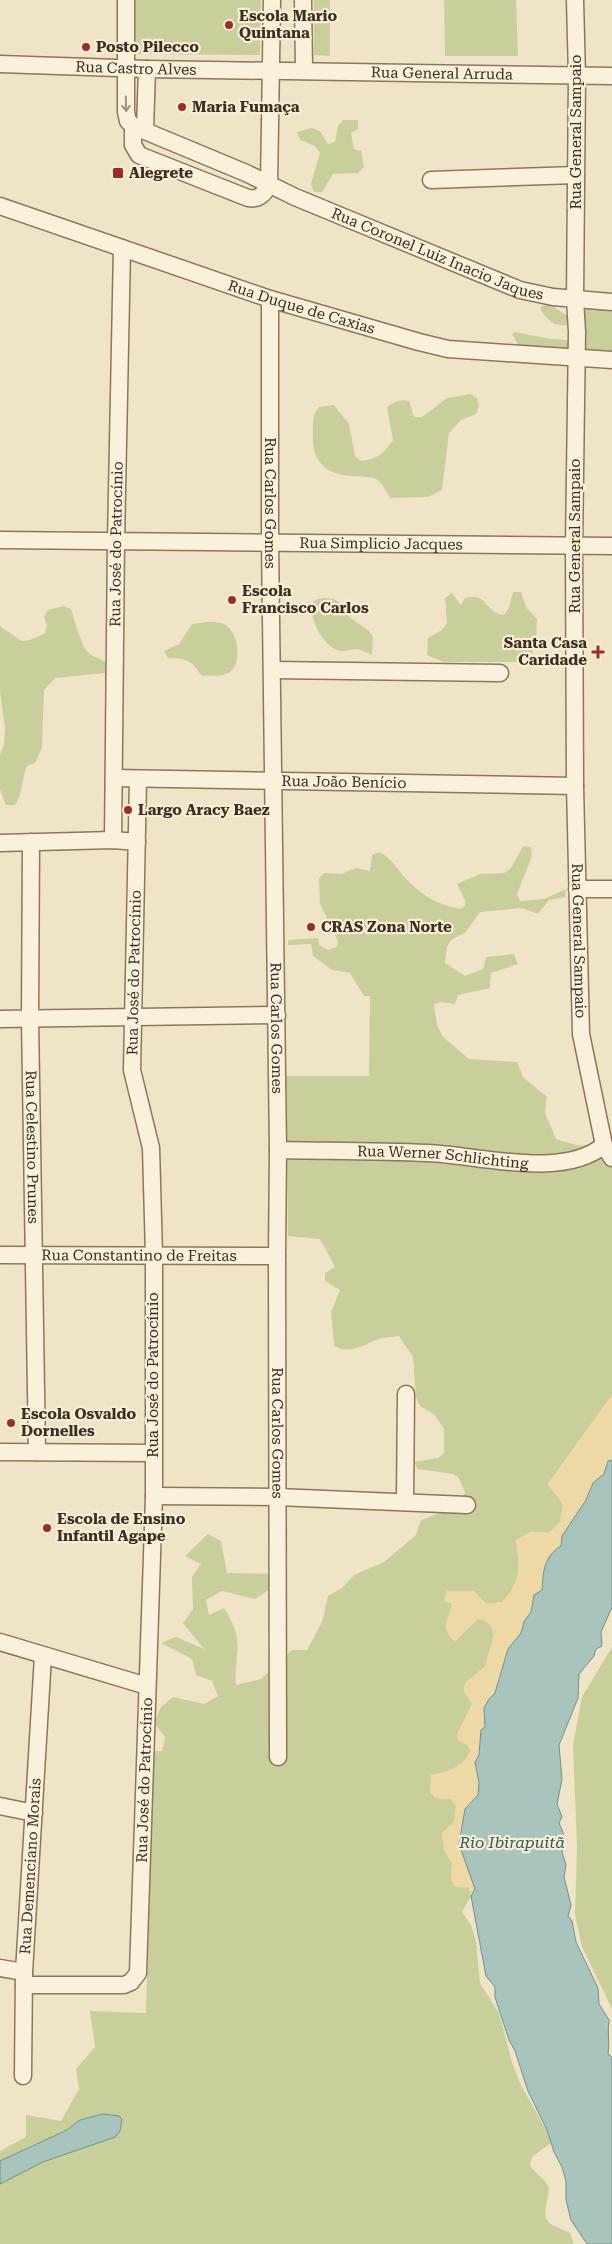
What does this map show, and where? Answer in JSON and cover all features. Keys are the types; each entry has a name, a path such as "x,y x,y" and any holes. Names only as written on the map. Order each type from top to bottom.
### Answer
{"street":[{"path":"126,0 126,112 128,121 139,128"},
{"path":"147,69 139,128 133,145 139,155 248,198 256,198 263,194 269,185 272,0"},
{"path":"303,0 304,70"},
{"name":"Rua General Sampaio","path":"575,0 577,76 575,299 577,332 574,546 575,786 581,1034 588,1074 605,1113 608,1152"},
{"name":"Rua Castro Alves","path":"0,64 147,69 272,70"},
{"name":"Rua General Arruda","path":"272,70 612,76"},
{"name":"Rua Coronel Luiz Inacio Jaques","path":"139,128 269,185 520,290 553,298 612,302"},
{"path":"431,180 576,175"},
{"name":"Rua Duque de Caxias","path":"0,206 270,299 448,349 612,360"},
{"name":"Rua José do Patrocínio","path":"113,840 116,541 122,248"},
{"name":"Rua Carlos Gomes","path":"270,299 270,542 278,1150 278,1757"},
{"name":"Rua Simplicio Jacques","path":"0,540 612,546"},
{"path":"273,670 500,673"},
{"name":"Rua João Benício","path":"114,778 138,780 575,786"},
{"name":"Rua José do Patrocínio","path":"24,1978 124,1985 131,1982 138,1973 154,1496 154,1255 151,1148 132,1070 138,780"},
{"path":"0,842 113,840 137,842"},
{"name":"Rua Celestino Prunes","path":"30,842 30,1019 37,1452"},
{"path":"577,889 612,889"},
{"path":"0,1019 277,1015"},
{"name":"Rua Werner Schlichting","path":"278,1150 430,1153 538,1163 574,1160 608,1152"},
{"name":"Rua Constantino de Freitas","path":"0,1255 277,1256"},
{"path":"405,1502 406,1394"},
{"path":"0,1452 153,1453"},
{"path":"154,1496 277,1497 467,1505"},
{"path":"0,1642 147,1686"},
{"name":"Rua Demenciano Morais","path":"23,2076 24,1978 43,1656"},
{"path":"0,1806 34,1813"},
{"path":"0,1968 24,1978"}],"green space":[{"path":"134,0 261,0 260,55 134,54"},
{"path":"314,0 330,0 330,56 314,55"},
{"path":"444,0 516,0 518,56 445,56"},
{"path":"343,120 358,120 358,129 351,133 354,149 361,151 364,167 358,173 333,174 322,192 314,192 311,184 320,153 315,146 300,140 297,132 312,128 320,131 328,144 335,142 338,126"},
{"path":"550,304 570,318 569,325 555,324 546,317 540,309 542,306"},
{"path":"589,307 612,308 612,353 590,355 585,350 585,311"},
{"path":"515,332 567,340 570,347 568,350 520,348 512,334"},
{"path":"470,394 477,398 479,406 476,414 461,420 449,433 442,490 428,497 390,498 376,479 335,473 322,464 314,451 313,422 319,407 334,405 349,424 355,456 361,461 380,455 393,440 387,407 390,405 395,402 409,401 414,417 422,417 447,398"},
{"path":"513,592 521,592 526,607 537,619 536,644 533,652 519,662 443,662 427,655 428,638 442,630 447,623 445,598 452,593 461,605 465,598 478,597 493,611 504,615 509,608"},
{"path":"317,599 334,599 340,603 349,617 369,631 373,637 372,655 357,649 343,651 335,649 324,639 313,617 311,604"},
{"path":"64,606 71,609 81,640 87,651 111,666 106,673 55,678 44,690 42,748 35,763 27,766 18,801 15,805 6,805 0,790 0,754 4,745 5,728 0,692 0,624 1,627 22,641 30,640 45,633 47,625 44,617 48,610"},
{"path":"208,622 224,624 229,628 236,641 237,657 235,665 232,670 223,675 202,676 188,661 168,658 164,651 179,644 192,624"},
{"path":"523,846 531,847 532,856 517,894 520,901 544,899 566,889 565,897 549,900 538,914 522,908 480,912 465,933 452,939 447,946 445,963 465,976 483,969 486,957 514,954 518,964 491,973 490,988 458,995 455,1004 441,1002 434,1004 437,1025 443,1037 469,1059 517,1062 523,1077 547,1097 545,1113 556,1139 576,1145 596,1146 612,1133 612,1395 548,1484 563,1504 560,1522 549,1533 531,1532 516,1540 518,1574 509,1594 502,1602 486,1604 474,1591 452,1604 446,1628 455,1641 478,1619 486,1621 492,1627 494,1635 485,1667 465,1683 464,1691 473,1704 457,1734 471,1750 459,1765 443,1773 431,1775 435,1798 451,1799 456,1806 455,1822 444,1850 452,1863 451,1880 469,1888 471,1896 462,1912 471,1925 476,1941 480,1983 499,2013 512,2062 521,2085 549,2135 551,2143 532,2157 530,2165 548,2185 545,2212 548,2221 550,2224 570,2233 574,2244 0,2244 0,2151 26,2137 26,2115 61,2121 79,2089 76,2069 95,2047 90,2011 146,2013 154,1751 162,1751 165,1737 154,1723 161,1707 173,1697 204,1704 218,1696 212,1681 196,1675 192,1659 161,1643 176,1637 204,1649 183,1623 193,1609 192,1577 201,1564 185,1556 208,1534 221,1541 227,1573 274,1574 270,1589 255,1599 222,1591 206,1600 209,1615 224,1608 235,1630 238,1646 236,1685 261,1679 292,1650 307,1650 322,1622 328,1596 342,1588 354,1575 384,1562 416,1535 421,1520 459,1506 465,1492 458,1477 453,1474 418,1469 414,1462 438,1458 444,1453 444,1429 435,1415 420,1406 416,1398 413,1357 399,1336 383,1338 347,1350 334,1346 331,1312 340,1290 325,1281 325,1273 335,1267 320,1239 288,1236 286,1076 369,1076 370,996 364,996 350,973 332,970 313,956 311,944 288,945 288,940 318,938 319,945 328,950 337,947 338,941 320,904 319,879 324,873 341,874 356,868 370,871 372,855 379,852 388,858 420,892 439,903 460,909 465,906 465,900 457,884 480,874 504,873 511,868"},
{"path":"612,1647 612,2009 582,1947 575,1914 577,1848 573,1745 582,1697"}],"sand":[{"path":"612,1395 612,1460 608,1461 604,1474 593,1483 586,1500 562,1536 561,1546 548,1559 544,1571 542,1590 534,1595 531,1612 524,1622 521,1633 508,1649 495,1693 484,1708 485,1727 481,1730 479,1755 475,1762 479,1783 478,1795 465,1809 475,1889 471,1896 469,1888 455,1887 451,1880 452,1863 444,1850 442,1833 454,1822 456,1806 451,1799 435,1798 430,1792 431,1775 443,1773 459,1765 471,1750 466,1744 459,1741 457,1734 472,1704 464,1691 465,1683 485,1667 494,1635 492,1627 486,1621 478,1619 455,1641 450,1637 446,1629 452,1604 444,1601 447,1591 474,1591 486,1604 502,1602 509,1594 518,1574 516,1540 531,1532 549,1533 560,1522 563,1504 548,1485"}],"water":[{"name":"Rio Ibirapuitã","path":"612,1460 612,1607 601,1632 602,1646 596,1649 594,1656 579,1674 578,1698 559,1745 562,1779 557,1804 562,1817 559,1823 564,1835 562,1852 566,1865 564,1877 571,1905 568,1916 572,1921 576,1942 598,1988 599,2004 609,2020 608,2054 612,2057 612,2244 587,2244 571,2220 566,2200 566,2181 562,2167 528,2091 515,2051 509,2040 495,1997 495,1987 486,1976 471,1896 475,1889 459,1844 465,1809 478,1795 479,1783 475,1762 479,1755 481,1730 485,1727 484,1708 495,1693 508,1649 521,1633 524,1622 531,1612 534,1595 542,1590 544,1571 548,1560 555,1550 561,1546 562,1536 586,1500 593,1483 604,1474 608,1461"},
{"path":"103,2114 119,2116 122,2119 120,2131 115,2137 43,2162 0,2184 0,2161 67,2130 80,2120"}],"place":[{"name":"Escola Mario Quintana","path":"229,25"},
{"name":"Posto Pilecco","path":"86,47"},
{"name":"Maria Fumaça","path":"182,107"},
{"name":"Alegrete","path":"118,173"},
{"name":"Escola Francisco Carlos","path":"232,600"},
{"name":"Santa Casa Caridade","path":"598,652"},
{"name":"Largo Aracy Baez","path":"128,810"},
{"name":"CRAS Zona Norte","path":"311,927"},
{"name":"Escola Osvaldo Dornelles","path":"11,1423"},
{"name":"Escola de Ensino Infantil Agape","path":"47,1528"}]}
